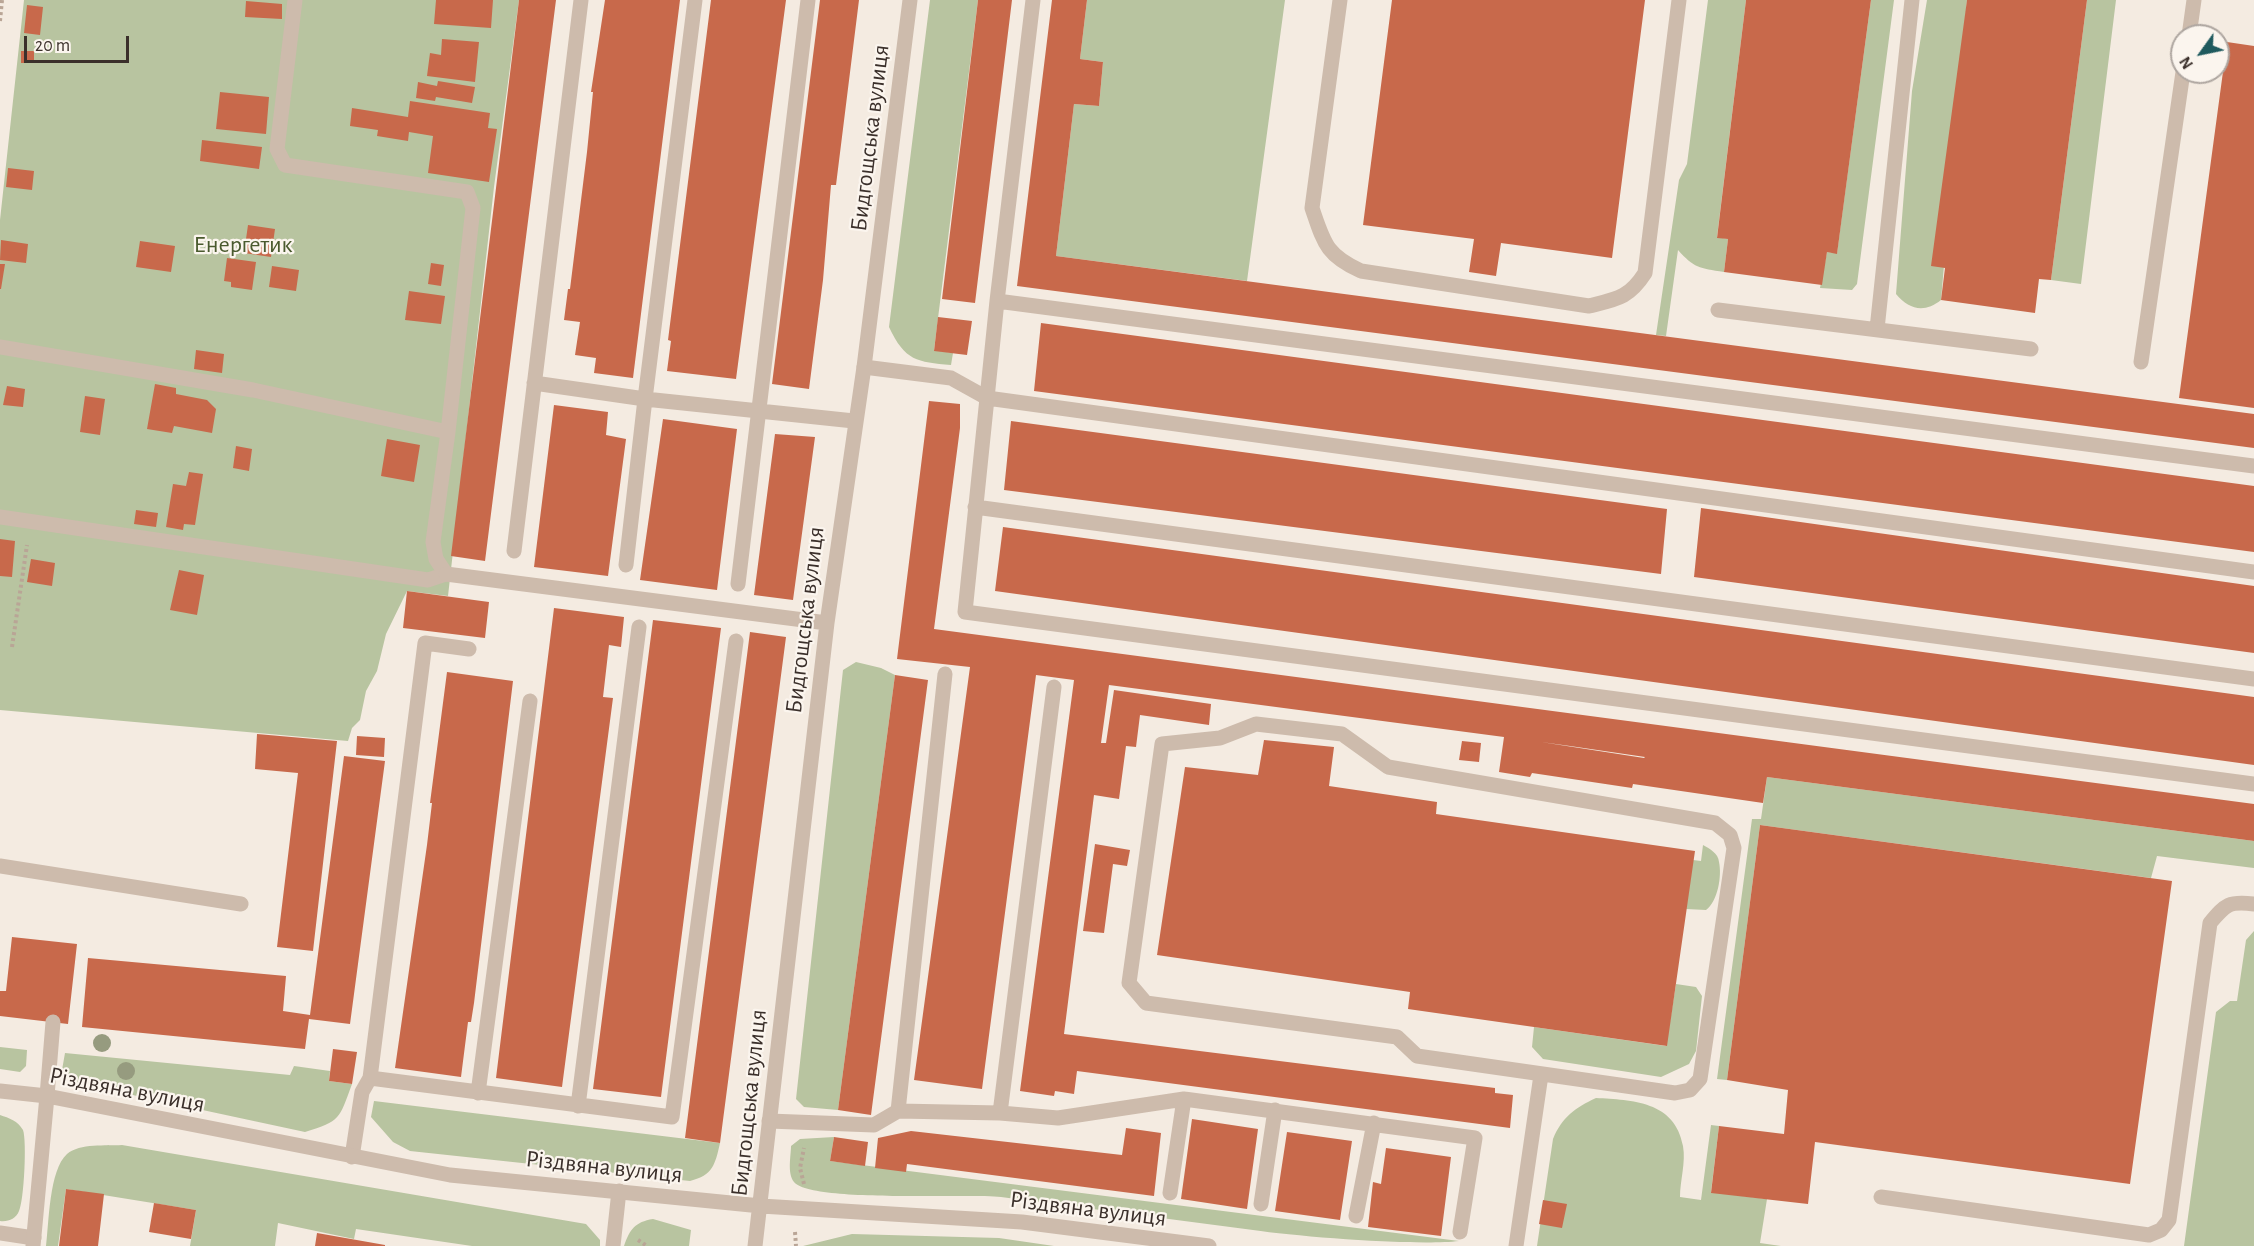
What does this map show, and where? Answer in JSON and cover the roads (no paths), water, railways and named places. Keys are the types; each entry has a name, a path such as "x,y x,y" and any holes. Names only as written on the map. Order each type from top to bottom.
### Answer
{"street":[{"path":"295,0 277,149 285,165 467,192 473,208 448,432 433,542 436,559 446,574"},
{"path":"514,550 581,0"},
{"path":"626,565 695,0"},
{"path":"738,584 808,0"},
{"name":"Бидгощська вулиця","path":"755,1246 826,623 864,367 910,0"},
{"path":"1033,0 997,301 964,612 2254,784"},
{"path":"1340,0 1312,208 1323,241 1339,261 1361,271 1589,306 1618,299 1634,290 1645,273 1679,0"},
{"path":"1877,329 1912,0"},
{"path":"2190,24 2194,0"},
{"path":"2141,362 2181,84"},
{"path":"997,301 2254,466"},
{"path":"1718,310 2031,349"},
{"path":"0,347 253,390 448,432"},
{"path":"864,367 951,378 987,398 2254,572"},
{"path":"534,384 645,399 855,421"},
{"path":"975,507 2254,679"},
{"path":"0,517 428,580 446,574 826,623"},
{"path":"578,1106 639,627"},
{"path":"370,1078 672,1117 736,641"},
{"path":"352,1157 362,1092 370,1078 425,643 469,650"},
{"path":"898,1112 945,674"},
{"path":"1000,1113 1054,687"},
{"path":"478,1093 530,701"},
{"path":"1256,724 1342,734 1388,767 1715,823 1730,835 1734,848 1700,1079 1690,1090 1675,1093 1541,1075 1417,1056 1397,1037 1146,1003 1129,983 1162,744 1220,738 1256,724"},
{"path":"0,866 241,904"},
{"path":"1881,1197 2149,1235 2161,1230 2169,1220 2210,923 2223,908 2234,901 2254,904"},
{"path":"0,1233 34,1242 53,1022"},
{"path":"1516,1246 1541,1075"},
{"name":"Різдвяна вулиця","path":"0,1090 46,1096 450,1175 761,1206 1022,1222 1209,1246"},
{"path":"769,1121 874,1125 898,1112 1000,1113 1058,1118 1184,1099 1475,1138 1460,1232"},
{"path":"1170,1193 1184,1099"},
{"path":"1261,1204 1275,1110"},
{"path":"1356,1216 1374,1123"},
{"path":"613,1246 619,1191"}],"park label":[{"name":"Енергетик","path":"243,245"}]}
